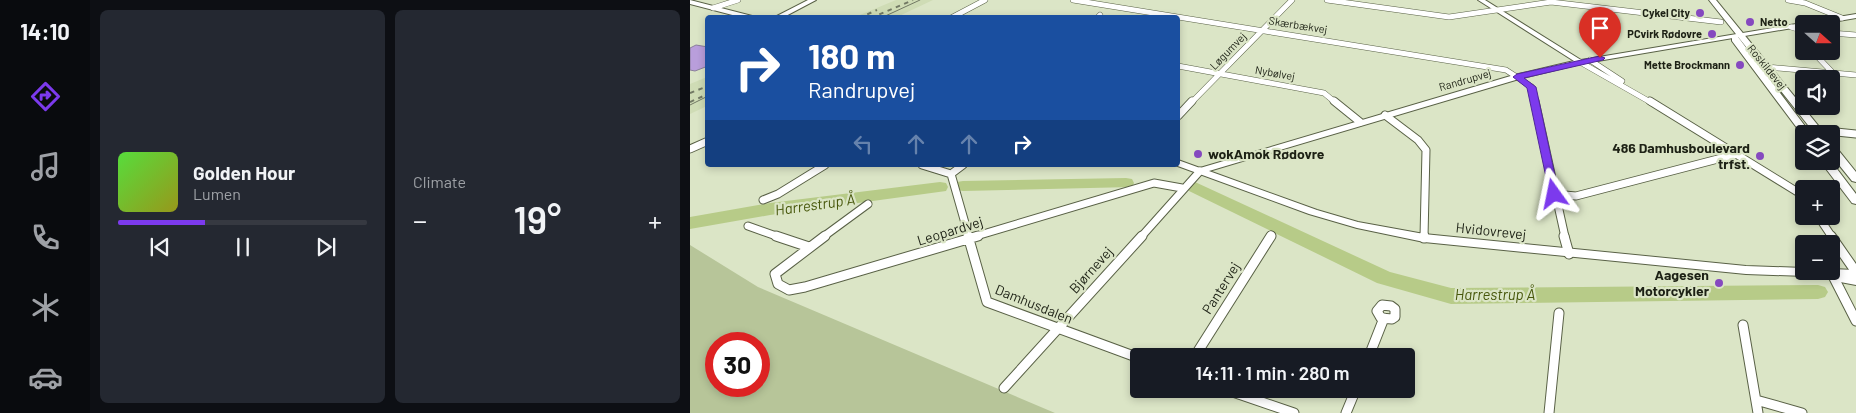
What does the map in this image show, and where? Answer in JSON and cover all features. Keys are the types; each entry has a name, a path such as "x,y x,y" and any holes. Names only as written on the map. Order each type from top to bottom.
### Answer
{"main road":[{"name":"Roskildevej","path":"1704,0 1721,22 1738,36 1767,67 1813,125"},
{"name":"Roskildevej","path":"1712,0 1800,125"},
{"path":"1840,159 1856,179"},
{"path":"1832,170 1856,201"}],"street":[{"path":"714,8 738,0"},
{"path":"782,15 813,0"},
{"path":"958,15 985,0"},
{"name":"Skærbækvej","path":"1073,0 1168,15"},
{"name":"Løgumvej","path":"1180,114 1292,0"},
{"path":"1326,0 1450,17 1551,2 1579,3 1721,22"},
{"path":"1481,0 1580,62 1648,100 1795,190"},
{"path":"1491,0 1590,60 1648,100"},
{"path":"1788,0 1805,3 1842,18 1856,16"},
{"path":"690,2 714,8 730,15"},
{"path":"776,15 806,4"},
{"path":"722,11 740,15"},
{"name":"Skærbækvej","path":"1180,17 1498,67 1517,77"},
{"name":"Randrupvej","path":"1200,171 1517,77 1590,60 1791,27 1795,28"},
{"path":"1840,34 1856,35"},
{"path":"1821,60 1831,70"},
{"name":"Nybølvej","path":"1180,66 1324,93 1360,122"},
{"path":"1767,67 1807,70"},
{"path":"1840,73 1856,75"},
{"path":"1517,77 1532,87 1554,194 1569,254"},
{"path":"1385,115 1418,140 1426,150 1424,238"},
{"path":"1840,133 1856,134"},
{"path":"690,149 705,142"},
{"path":"1554,194 1576,196 1736,154"},
{"name":"Hvidovrevej","path":"1180,163 1313,212 1358,225 1424,238 1569,254 1746,270 1795,272"},
{"path":"763,200 778,194 822,167"},
{"path":"928,167 951,174 960,167"},
{"name":"Bjørnevej","path":"1004,388 1182,188 1200,171"},
{"name":"Damhusdalen","path":"951,174 987,302 1130,355"},
{"name":"Leopardvej","path":"868,204 778,270 775,278 778,284 790,290 805,287 1154,182 1182,188"},
{"path":"1824,225 1856,273"},
{"path":"748,226 809,247"},
{"name":"Pantervej","path":"1200,348 1271,234"},
{"name":"Hvidovrevej","path":"1840,274 1856,273"},
{"name":"Hvidovrevej","path":"1840,277 1856,281"},
{"path":"1836,280 1856,321"},
{"path":"1549,413 1559,313"},
{"path":"1372,348 1384,318"},
{"path":"1742,326 1758,413"},
{"path":"1250,398 1294,413"},
{"path":"1346,413 1352,398"},
{"path":"1756,400 1802,413"}],"shaded area":[{"path":"896,0 933,0 901,15 860,15"},
{"path":"705,78 705,107 690,114 690,84"},
{"path":"690,245 758,287 1055,413 690,413"}],"building":[{"path":"696,45 705,46 705,67 695,71 690,70 690,48"}],"waterway":[{"name":"Harrestrup Å","path":"963,186 1126,183"},
{"name":"Harrestrup Å","path":"690,223 770,209 940,187"},
{"name":"Harrestrup Å","path":"1195,187 1384,278 1451,296 1818,292"}],"tram line":[{"path":"888,15 920,0"},
{"path":"690,105 705,98"}],"railway":[{"path":"878,15 913,0"},
{"path":"866,15 877,10"},
{"path":"690,93 705,87"},
{"path":"690,102 705,95"}],"place":[{"name":"Cykel City","path":"1700,13"},
{"name":"Netto","path":"1750,22"},
{"name":"PCvirk Rødovre","path":"1712,34"},
{"name":"Mette Brockmann","path":"1740,65"},
{"name":"wokAmok Rødovre","path":"1198,154"},
{"name":"486 Damhusboulevard trfst.","path":"1760,156"},
{"name":"Aagesen Motorcykler","path":"1719,283"}],"route":[{"path":"1554,194 1532,87 1517,77 1600,58"}]}
